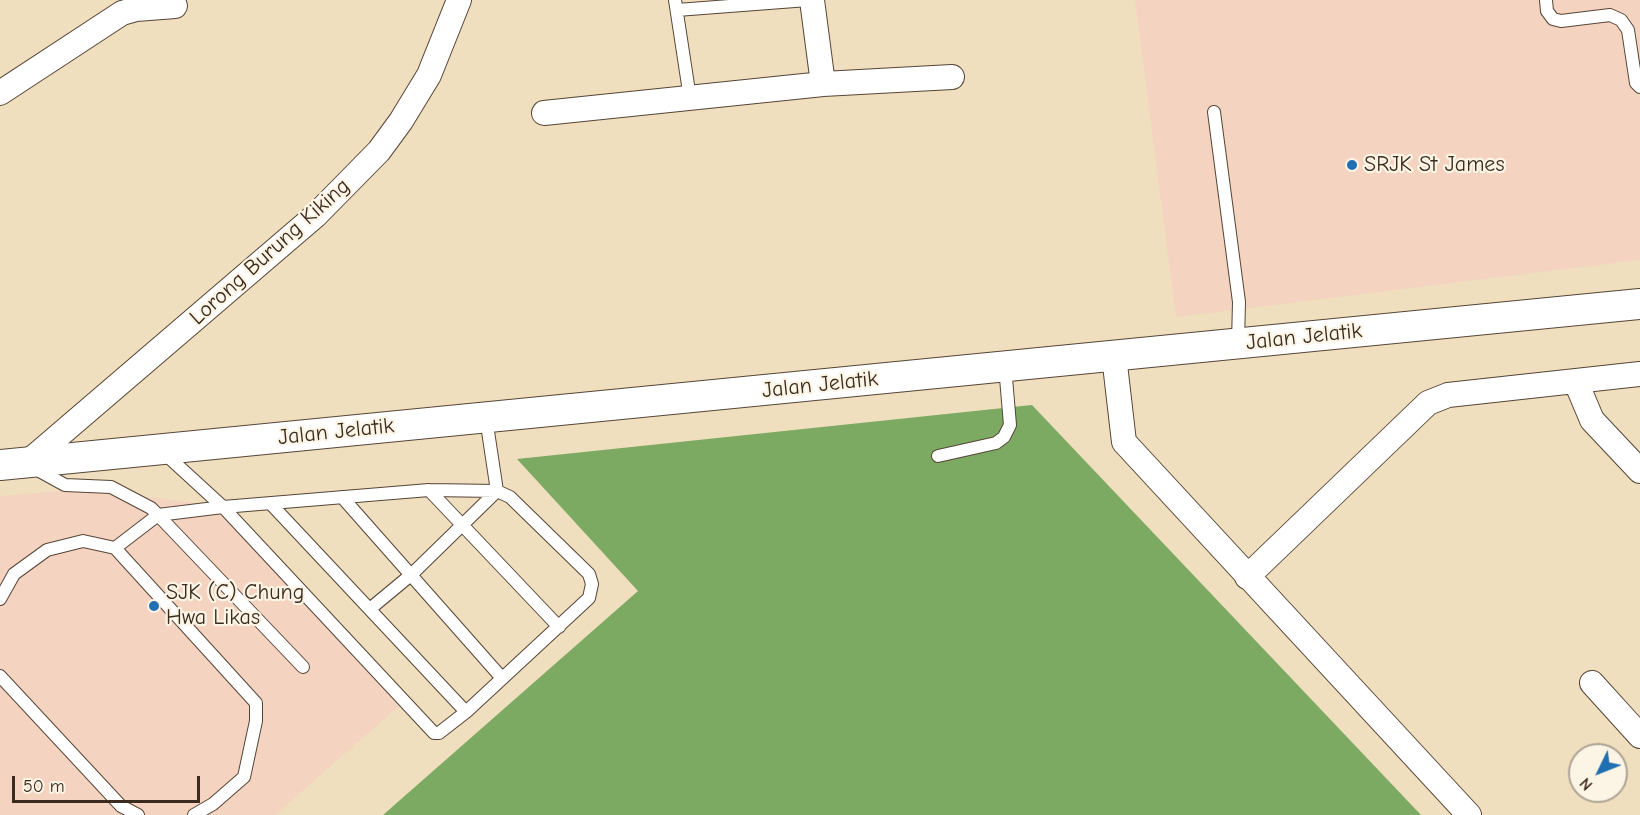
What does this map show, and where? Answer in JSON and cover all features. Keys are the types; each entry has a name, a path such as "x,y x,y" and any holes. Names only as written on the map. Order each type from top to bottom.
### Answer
{"street":[{"name":"Lorong Burung Kiking","path":"18,463 315,216 379,151 401,122 429,75 459,0"},
{"path":"810,0 822,84"},
{"path":"0,93 122,13 136,9 175,6"},
{"path":"544,113 822,84 952,77"},
{"name":"Jalan Jelatik","path":"18,463 1640,304"},
{"path":"1114,356 1124,442 1469,815"},
{"path":"1247,577 1428,403 1448,395 1640,374"},
{"path":"1576,382 1592,420 1640,471"},
{"path":"1592,683 1640,736"}],"lane":[{"path":"690,98 676,5 810,0"},
{"path":"1546,0 1547,11 1553,19 1562,21 1610,15 1622,20 1628,30 1636,83 1640,87"},
{"path":"1214,112 1239,302 1238,343"},
{"path":"939,456 996,443 1004,437 1010,425 1005,366"},
{"path":"486,417 497,492"},
{"path":"116,548 158,515 222,507 429,490 497,492 510,497 589,574 592,584 589,598 559,627 501,676 466,712 440,733 434,733 222,507 160,449"},
{"path":"18,463 65,485 111,487 151,508 303,667"},
{"path":"429,490 559,627"},
{"path":"371,608 412,574 497,492"},
{"path":"342,497 501,676"},
{"path":"270,503 371,608 466,712"},
{"path":"0,598 14,574 47,550 83,541 116,548 256,703 256,721 244,777 213,804 194,815"},
{"path":"0,676 121,806 138,815"}],"shaded area":[{"name":"SRJK St James","path":"1135,0 1640,0 1640,260 1176,317"},
{"name":"SJK (C) Chung Hwa Likas","path":"84,489 218,506 399,706 275,815 0,815 0,496"}],"green space":[{"path":"1032,405 1421,815 383,815 638,591 517,459"}],"place":[{"name":"SRJK St James","path":"1352,165"},
{"name":"SJK (C) Chung Hwa Likas","path":"154,606"}]}
